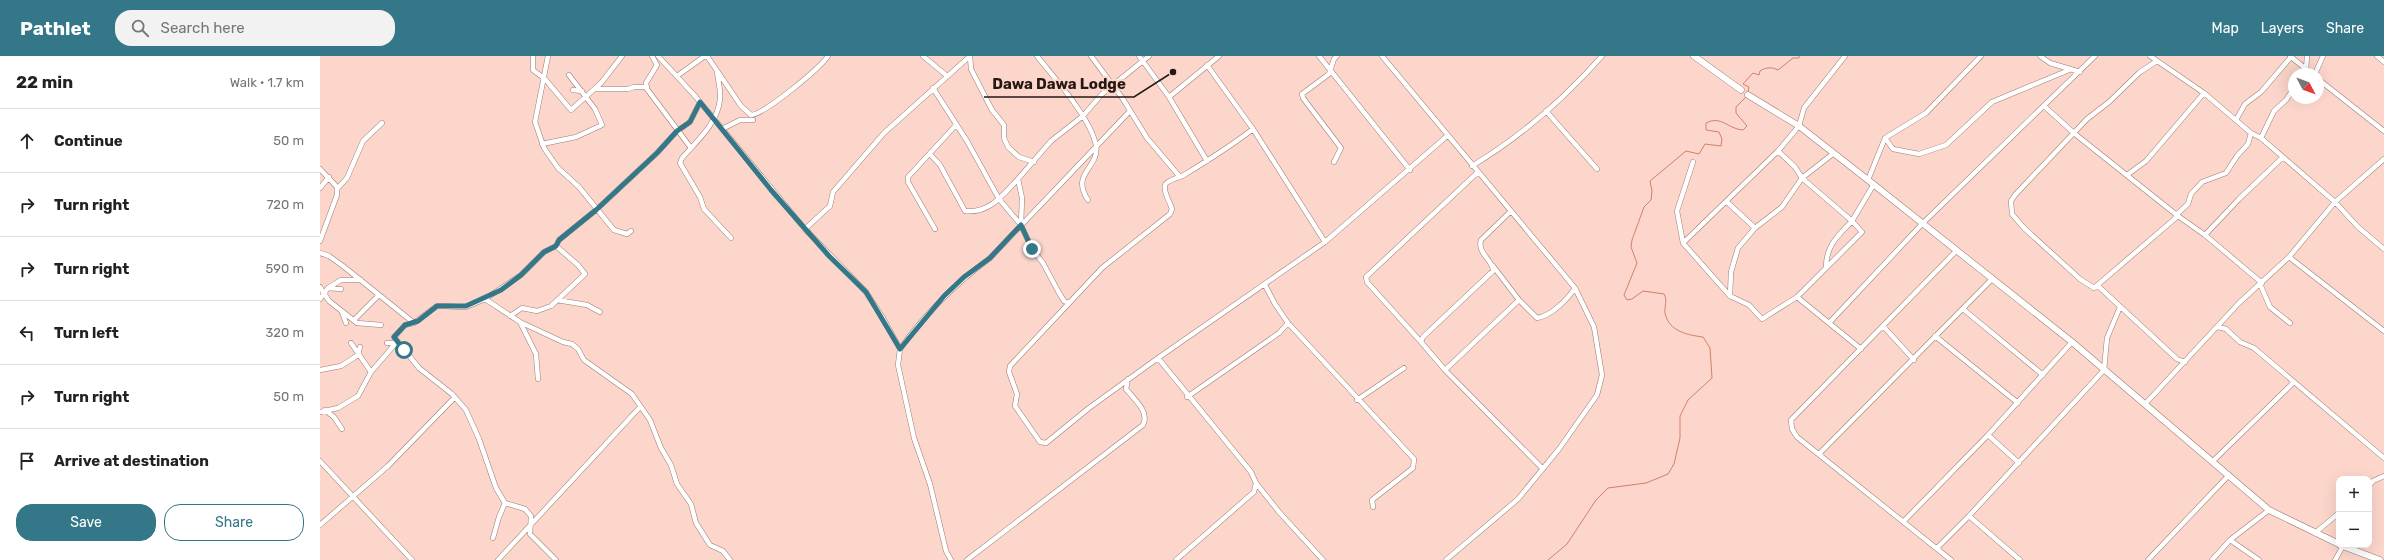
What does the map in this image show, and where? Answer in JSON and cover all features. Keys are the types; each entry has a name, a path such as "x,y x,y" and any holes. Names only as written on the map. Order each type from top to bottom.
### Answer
{"street":[{"path":"533,56 533,70 544,79 571,110 595,89 622,56"},
{"path":"548,56 544,68 544,79 535,122 542,144 558,168 579,187 596,210 614,230 627,234 631,231"},
{"path":"652,56 657,66 646,83 647,86 656,104 691,148"},
{"path":"658,56 714,118 805,229 866,292 900,349"},
{"path":"677,76 706,56 718,71 741,106 749,115 754,115 761,113 800,81 810,76 828,56"},
{"path":"923,56 946,76"},
{"path":"805,229 830,206 833,192 884,133 970,56"},
{"path":"970,56 971,69 992,110 1004,125 1004,138 1008,146 1019,157 1034,162"},
{"path":"1037,56 1083,116 1096,145 1096,155 1081,179 1082,187 1088,200"},
{"path":"1090,56 1112,85 1151,143 1180,177"},
{"path":"930,154 940,165 966,211 975,212 988,208 999,199 1034,162 1051,141 1083,116 1102,94 1141,58 1149,56"},
{"path":"1169,97 1219,56"},
{"path":"1319,56 1410,170"},
{"path":"1334,162 1341,148 1303,98 1302,94 1330,74 1334,59 1337,56"},
{"path":"1382,56 1510,212 1575,288 1594,327 1602,375 1597,395 1543,469 1518,499 1446,560"},
{"path":"1472,166 1497,151 1546,111 1584,76 1602,56"},
{"path":"1696,56 1748,95 1800,126 1922,224 1957,250 2146,403 2269,510 2336,543"},
{"path":"1683,243 1778,151 1800,126 1804,108 1845,56"},
{"path":"1826,266 1826,253 1834,240 1852,221 1871,182 1885,138 1926,113 1981,56"},
{"path":"2040,56 2050,63 2069,70 2080,72"},
{"path":"1830,322 1922,224 2095,56"},
{"path":"2150,56 2204,93 2251,133 2261,138 2282,158 2335,202 2358,227 2384,249"},
{"path":"2236,120 2246,104 2261,92 2290,56 2301,68"},
{"path":"2306,68 2307,56"},
{"path":"2316,68 2323,56"},
{"path":"2377,56 2384,62"},
{"path":"1141,58 1169,97 1207,161"},
{"path":"2156,59 2140,72 2109,102 2087,119 2075,134 2019,189 2012,201 2011,208 2016,220 2057,259 2090,287 2098,286 2177,215 2188,204 2190,194 2202,182 2226,173 2236,156 2248,144 2251,133"},
{"path":"1207,65 1253,129 1325,242"},
{"path":"1885,138 1893,149 1919,154 1946,145 1992,102 2069,70"},
{"path":"718,71 720,99 714,118 682,158 681,166 700,197 704,209 731,238"},
{"path":"542,144 576,137 602,125 586,97 569,75"},
{"path":"2324,84 2384,131"},
{"path":"573,90 628,89 647,86"},
{"path":"933,88 967,141 999,199 1021,225 1032,249 1043,263 1064,301 1069,303"},
{"path":"2127,175 2146,161 2204,93"},
{"path":"2261,138 2274,111 2288,97"},
{"path":"556,560 530,534 532,516 525,509 505,503 496,488 469,414 455,397 419,368 398,344 394,337 405,325 414,323 437,306 466,306 485,299 507,286 544,252 556,246 559,240 596,210 657,153 677,131 690,122 700,102"},
{"path":"2044,106 2075,134 2177,215 2205,235 2261,283 2270,307 2290,323"},
{"path":"951,560 946,551 930,484 914,438 898,365 900,349 944,296 964,277 990,258 1130,111"},
{"path":"1546,111 1597,169"},
{"path":"722,129 740,120 753,120"},
{"path":"337,189 347,178 362,141 382,123"},
{"path":"935,229 908,182 908,177 914,168 930,154 956,125"},
{"path":"1253,129 1207,161 1180,177 1168,182 1165,186 1165,192 1172,208 1170,214 1102,268 1008,369 1017,394 1015,406 1040,442 1046,443 1054,438 1089,408 1178,342 1266,285 1325,242 1410,170 1447,136"},
{"path":"1693,162 1677,211 1683,243 1730,296 1749,305 1762,319 1797,297 1826,266 1862,232 1852,221 1802,178 1795,167 1778,151"},
{"path":"1730,296 1731,272 1738,248 1755,228 1782,207 1802,178 1834,153"},
{"path":"2205,235 2239,199 2282,158"},
{"path":"2146,403 2239,303 2289,257 2335,202 2384,159"},
{"path":"320,169 337,189 337,195 320,241"},
{"path":"1478,172 1366,277 1367,282 1445,370 1543,469"},
{"path":"320,188 328,177"},
{"path":"1018,179 1022,198 1021,225"},
{"path":"1727,202 1755,228"},
{"path":"1510,212 1481,240 1480,250 1519,300 1537,318 1543,317 1568,298 1575,288"},
{"path":"510,316 522,308 537,311 551,306 584,274 578,265 556,246"},
{"path":"1951,560 1797,437 1792,429 1791,420 1957,250"},
{"path":"320,254 329,256 414,323"},
{"path":"2289,257 2384,331"},
{"path":"1421,342 1423,337 1493,271 1493,266"},
{"path":"1819,454 1914,360 1962,308 1992,279"},
{"path":"361,280 341,280 321,292 357,323 381,325"},
{"path":"1266,285 1274,304 1288,323 1357,400 1410,454 1415,463 1413,468 1372,500 1373,507"},
{"path":"2098,286 2177,359 2184,362"},
{"path":"328,288 341,289"},
{"path":"354,320 379,295"},
{"path":"1797,297 1830,322 1861,349"},
{"path":"485,299 520,322 563,342 572,344 578,349 584,360 632,394 650,420 661,448 671,465 677,484 691,504 696,523 710,545 723,551 730,560"},
{"path":"557,300 587,305 600,312"},
{"path":"1445,370 1519,300"},
{"path":"1937,548 2019,463 2104,370 2107,338 2120,307"},
{"path":"1962,308 2043,375"},
{"path":"341,310 346,323"},
{"path":"403,313 405,325"},
{"path":"520,322 536,354 538,379"},
{"path":"1187,397 1279,333 1288,323"},
{"path":"1883,326 1914,360"},
{"path":"2218,327 2226,329 2240,342 2254,348 2293,383 2384,458"},
{"path":"1936,336 2018,403"},
{"path":"1904,521 1988,435 2072,342"},
{"path":"351,343 371,372"},
{"path":"387,343 398,344"},
{"path":"322,411 338,408 358,396 371,372 398,344"},
{"path":"320,370 341,366 358,355 360,347"},
{"path":"1158,358 1187,397 1251,472 1256,483 1323,560"},
{"path":"1357,400 1404,368"},
{"path":"967,560 1143,425 1145,413 1126,389 1128,379"},
{"path":"2213,461 2293,383"},
{"path":"320,525 354,498 388,466 455,397"},
{"path":"498,560 640,407"},
{"path":"322,411 334,417 342,429"},
{"path":"1988,435 2019,463"},
{"path":"320,461 412,560"},
{"path":"2148,560 2229,476"},
{"path":"2372,482 2384,476"},
{"path":"1176,560 1254,492 1256,483"},
{"path":"493,538 505,503"},
{"path":"2212,560 2230,540 2269,510"},
{"path":"1969,516 2020,560"},
{"path":"2315,533 2336,516"},
{"path":"2230,540 2259,560"},
{"path":"2335,560 2340,548"},
{"path":"2349,548 2380,560"}],"waterway":[{"path":"1748,92 1749,87 1743,84 1753,73 1759,75 1760,71 1767,68 1778,70 1793,58 1799,58 1799,56"},
{"path":"1548,560 1567,544 1596,500 1608,488 1646,483 1668,474 1674,464 1680,438 1680,416 1688,400 1712,378 1710,348 1703,337 1685,334 1671,324 1665,313 1666,299 1664,294 1643,291 1632,299 1627,300 1624,295 1637,263 1631,247 1632,240 1644,207 1651,200 1652,191 1650,181 1686,151 1699,154 1705,144 1721,146 1722,139 1719,132 1706,130 1706,123 1711,121 1720,121 1743,130 1747,126 1736,113 1736,107 1746,97"}],"place":[{"name":"Dawa Dawa Lodge","path":"1173,72"}],"route":[{"path":"404,350 394,337 405,325 418,321 437,306 466,306 476,303 501,290 521,275 544,252 556,246 559,240 596,210 629,177 657,153 661,146 677,131 690,122 700,102 771,190 805,229 829,256 850,274 866,292 883,318 900,349 911,333 942,301 944,296 964,277 990,258 1021,225 1032,249"}]}
